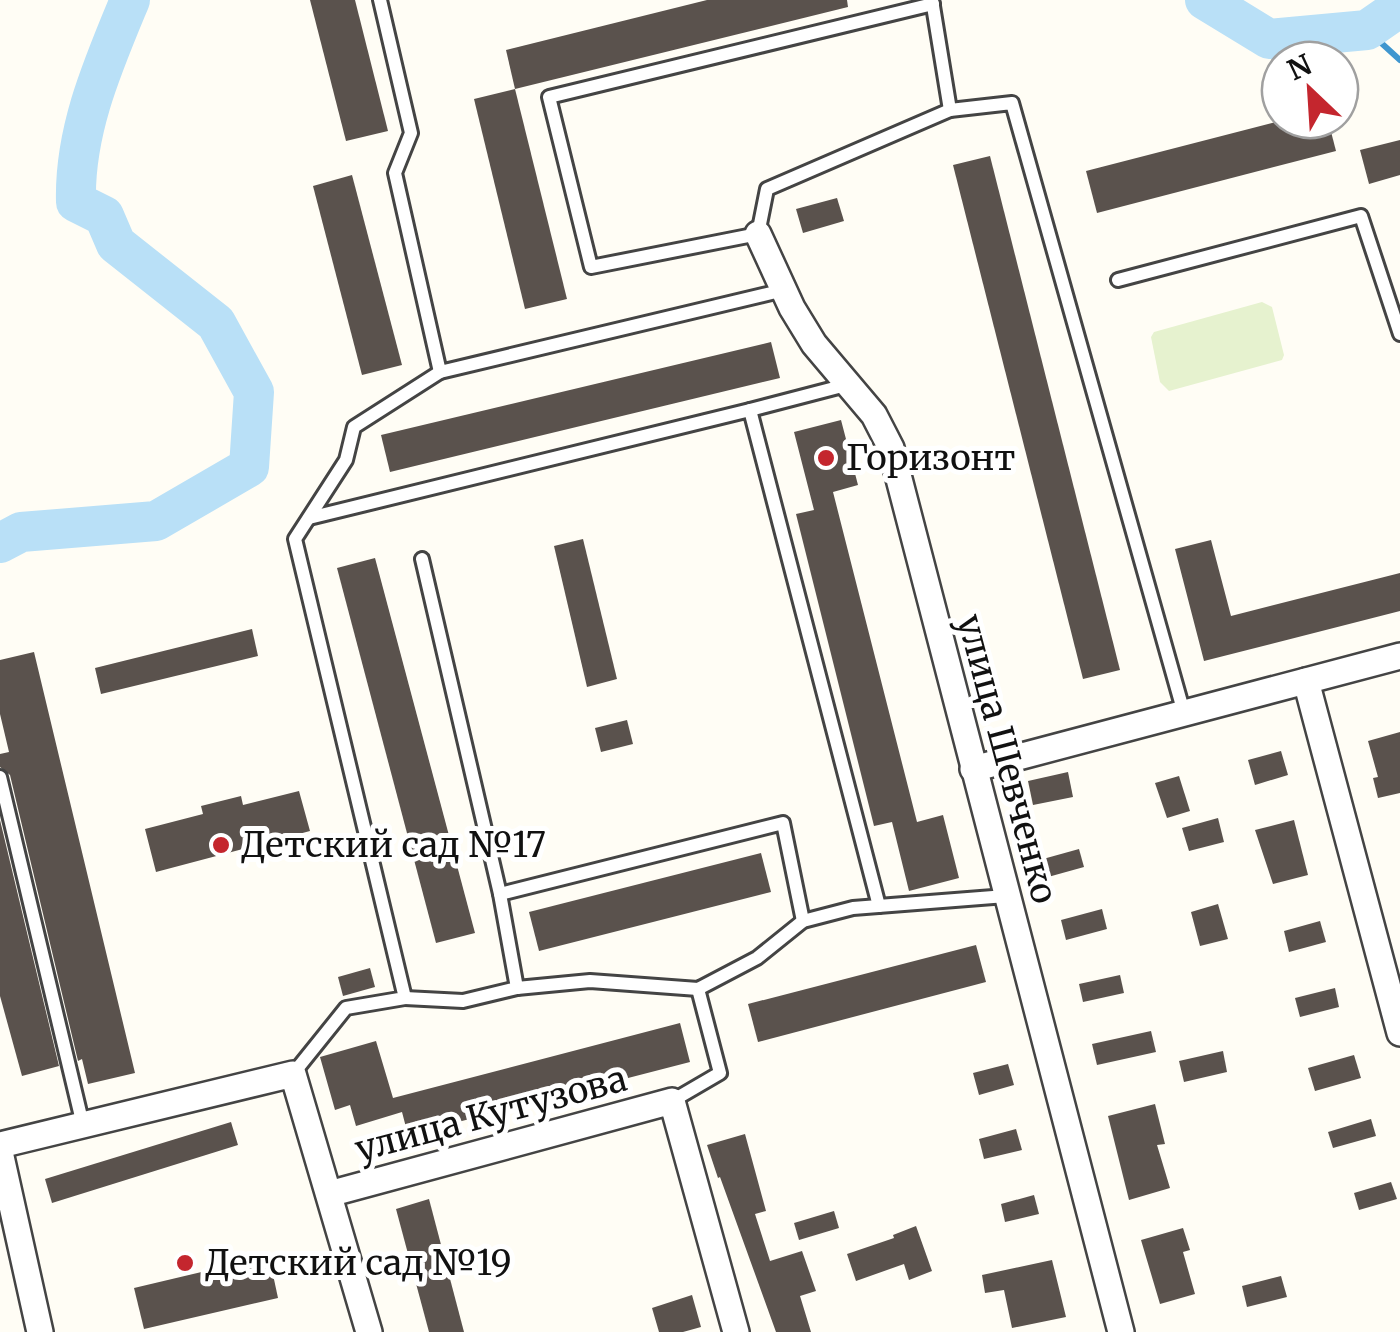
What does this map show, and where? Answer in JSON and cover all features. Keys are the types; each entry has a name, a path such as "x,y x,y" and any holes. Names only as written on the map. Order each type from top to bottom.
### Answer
{"street":[{"name":"улица Шевченко","path":"758,234 814,344 874,415 891,448 1121,1332"},
{"path":"972,769 1400,656"},
{"path":"1306,681 1400,1033"},
{"path":"40,1332 0,1148 294,1074"},
{"name":"улица Кутузова","path":"294,1074 369,1332"},
{"path":"672,1101 736,1332"},
{"name":"улица Кутузова","path":"328,1194 672,1101"}],"lane":[{"path":"380,0 411,133 395,174 440,372"},
{"path":"950,110 932,2 549,97 591,267 758,234 767,189 950,110 1012,103 1184,714"},
{"path":"1118,280 1362,216 1400,334"},
{"path":"404,998 296,540 346,460 354,427 440,372 784,290"},
{"path":"309,518 846,385"},
{"path":"750,410 879,906"},
{"path":"422,559 500,894 517,988"},
{"path":"0,777 84,1124"},
{"path":"500,894 783,823 803,922"},
{"path":"294,1074 346,1008 404,998 463,1001 517,988 590,981 698,989 757,958 803,922 853,908 1006,896"},
{"path":"672,1101 720,1073 698,989"}],"green space":[{"path":"1262,302 1272,307 1282,360 1169,391 1160,382 1151,337 1154,332"}],"building":[{"path":"310,0 355,0 388,131 346,141"},
{"path":"707,0 847,0 848,7 515,89 506,50"},
{"path":"515,89 567,299 525,309 474,99"},
{"path":"1260,126 1260,140 1333,140 1336,151 1097,213 1086,171"},
{"path":"1400,140 1400,175 1369,184 1360,150"},
{"path":"990,156 1120,670 1083,679 953,165"},
{"path":"352,175 402,365 362,375 313,186"},
{"path":"837,198 844,221 803,233 796,209"},
{"path":"771,342 780,378 390,472 381,435"},
{"path":"841,420 858,485 833,492 917,822 943,815 959,878 909,891 892,822 874,826 796,514 814,510 794,432"},
{"path":"583,539 617,679 587,687 554,546"},
{"path":"1211,540 1231,616 1400,573 1400,611 1204,661 1175,549"},
{"path":"375,558 475,933 436,943 337,568"},
{"path":"252,629 258,656 101,694 95,668"},
{"path":"34,652 135,1073 88,1084 82,1059 78,1061 10,775 0,767 0,754 9,752 0,714 0,660"},
{"path":"627,720 633,744 601,752 595,728"},
{"path":"1400,732 1400,793 1378,798 1373,778 1378,777 1368,741"},
{"path":"1281,751 1288,775 1255,785 1248,760"},
{"path":"1068,772 1073,797 1033,805 1028,781"},
{"path":"1179,776 1190,811 1167,818 1155,783"},
{"path":"299,791 310,831 156,872 145,829 203,814 201,806 241,796 243,805"},
{"path":"1218,818 1224,842 1189,851 1182,828"},
{"path":"0,820 59,1066 22,1076 0,996"},
{"path":"1294,820 1308,875 1273,884 1255,830"},
{"path":"1079,849 1084,867 1048,877 1043,859"},
{"path":"761,853 771,892 539,951 529,912"},
{"path":"1218,904 1228,939 1200,946 1191,912"},
{"path":"1102,909 1107,929 1066,940 1061,920"},
{"path":"1320,921 1326,942 1289,952 1284,931"},
{"path":"976,945 986,982 758,1042 748,1004"},
{"path":"370,968 375,987 343,996 338,977"},
{"path":"1120,975 1124,993 1083,1002 1079,984"},
{"path":"1335,988 1339,1007 1300,1017 1295,998"},
{"path":"680,1023 690,1062 408,1135 402,1112 356,1126 350,1105 335,1110 320,1057 376,1041 393,1098"},
{"path":"1151,1031 1156,1052 1097,1065 1092,1044"},
{"path":"1223,1051 1227,1072 1184,1082 1179,1061"},
{"path":"1354,1055 1361,1078 1315,1091 1308,1068"},
{"path":"1008,1064 1014,1085 979,1095 973,1073"},
{"path":"1155,1104 1165,1144 1157,1145 1170,1188 1129,1200 1108,1116"},
{"path":"1371,1119 1376,1136 1333,1148 1328,1132"},
{"path":"231,1122 238,1145 52,1203 45,1179"},
{"path":"1016,1129 1022,1150 984,1159 979,1139"},
{"path":"745,1134 766,1211 755,1214 770,1261 802,1251 816,1291 800,1296 811,1332 776,1332 707,1145"},
{"path":"1391,1182 1397,1199 1359,1210 1354,1193"},
{"path":"1034,1195 1039,1214 1005,1222 1001,1204"},
{"path":"429,1199 464,1332 429,1332 396,1209"},
{"path":"834,1211 839,1228 799,1240 794,1223"},
{"path":"916,1226 932,1271 909,1280 904,1264 856,1281 847,1254"},
{"path":"1183,1228 1190,1250 1183,1252 1195,1294 1160,1304 1141,1240"},
{"path":"269,1256 278,1298 144,1329 134,1288"},
{"path":"1052,1260 1066,1317 1012,1328 1004,1290 985,1293 982,1275"},
{"path":"1281,1276 1287,1297 1247,1307 1242,1286"},
{"path":"692,1295 701,1327 659,1332 652,1308"}],"waterway":[{"path":"0,543 21,532 156,521 249,467 254,392 216,323 116,244 104,216 76,202 85,124 130,0"},
{"path":"1205,0 1269,39 1367,30 1400,7"},
{"path":"1367,30 1400,60"}],"place":[{"name":"Горизонт","path":"826,458"},
{"name":"Детский сад №17","path":"221,845"},
{"name":"Детский сад №19","path":"185,1263"}]}
